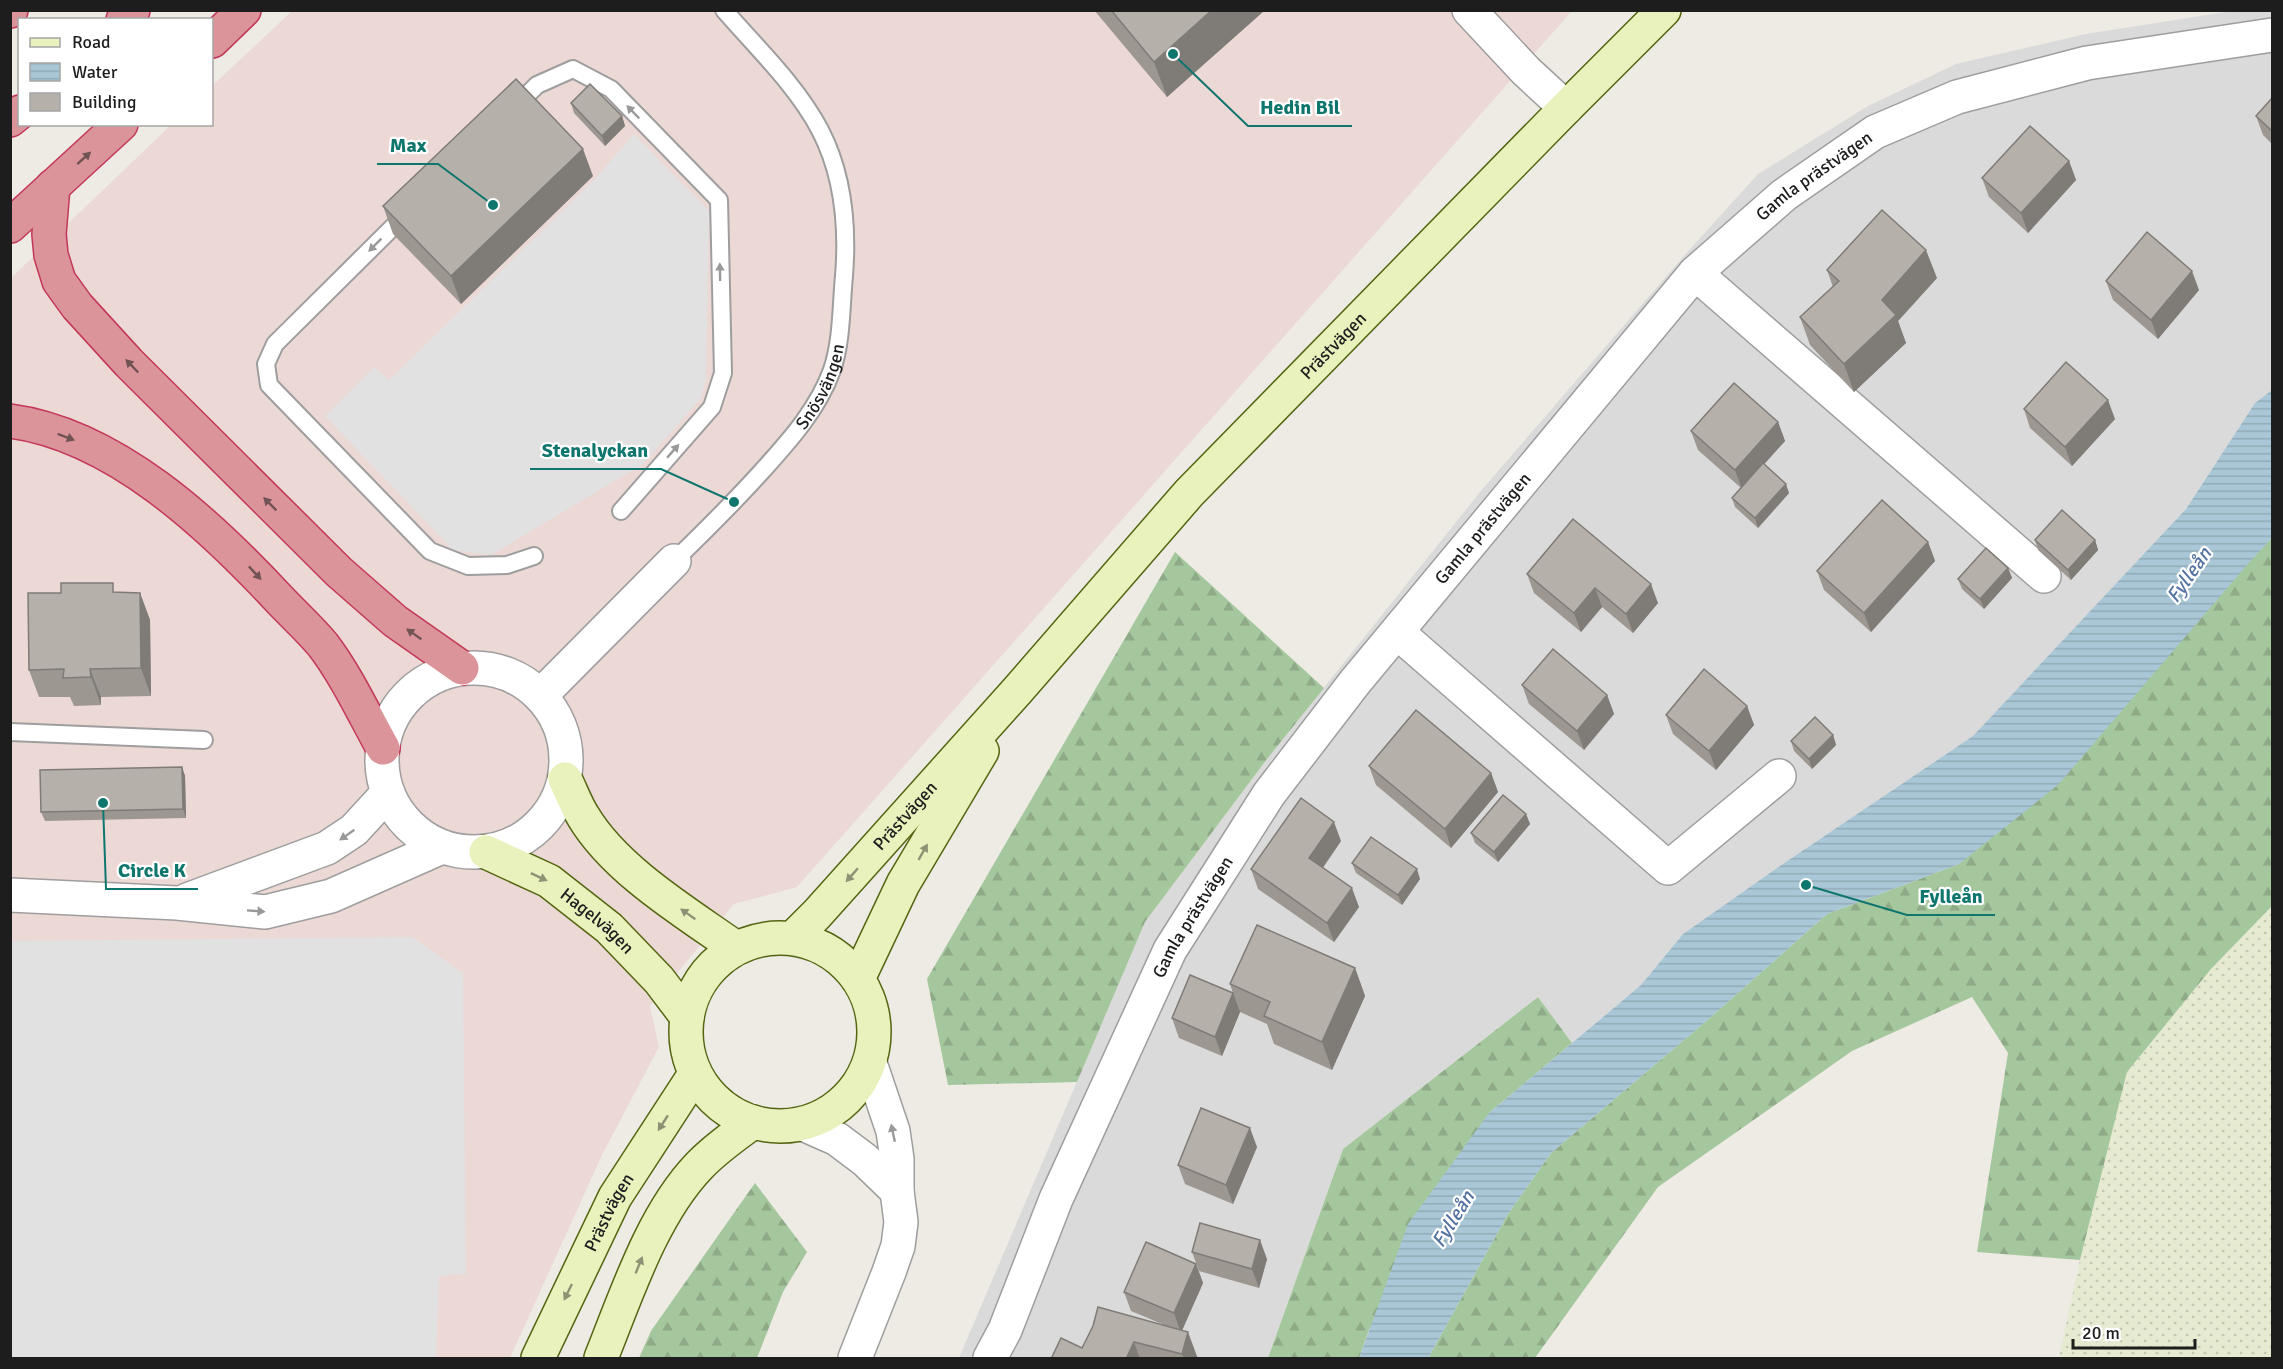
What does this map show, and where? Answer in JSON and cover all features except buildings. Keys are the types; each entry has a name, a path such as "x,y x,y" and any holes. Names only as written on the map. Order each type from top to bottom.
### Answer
{"highway":[{"path":"213,40 244,10"},
{"path":"10,226 119,126"},
{"path":"53,186 49,234 51,255 59,281 76,306 129,363 339,572 395,621 462,668"},
{"path":"10,422 33,424 103,452 165,492 247,565 323,646 382,748"}],"street":[{"path":"1469,10 1526,71 1566,108"},
{"name":"Prästvägen","path":"793,938 824,907 1017,691 1189,493 1664,10"},
{"name":"Gamla prästvägen","path":"990,1359 1005,1329 1056,1199 1170,950 1269,794 1355,682 1695,273 1784,195 1875,132 1957,97 2087,63 2272,34"},
{"path":"1695,273 2044,576"},
{"name":"Snösvängen","path":"541,695 674,561"},
{"path":"1397,632 1668,868 1779,776"},
{"path":"462,668 491,669 518,678 541,695 558,720 566,749 565,779 555,806 537,828 514,844 486,852 464,852 442,847 419,834 400,816 388,793 382,771 382,748 388,725 401,703 418,686 439,675 462,668"},
{"name":"Prästvägen","path":"858,979 903,884 1017,691"},
{"path":"565,779 583,818 618,861 735,948"},
{"path":"177,903 327,848 354,830 388,793"},
{"path":"10,895 177,903 265,912 331,896 442,847"},
{"name":"Hagelvägen","path":"486,852 549,881 609,928 659,980 687,1017"},
{"path":"763,938 793,938 818,945 841,959 858,979 869,998 874,1019 874,1041 870,1063 859,1084 844,1101 825,1115 803,1124 778,1126 753,1122 729,1112 710,1095 695,1074 687,1046 687,1017 695,989 712,965 735,948 763,938"},
{"path":"855,1359 898,1246 901,1222 893,1131 870,1063"},
{"name":"Prästvägen","path":"538,1359 615,1197 695,1074"},
{"path":"601,1359 643,1254 675,1196 698,1167 721,1144 753,1122"},
{"path":"803,1124 837,1139 865,1160 897,1191"}],"lane":[{"name":"Snösvängen","path":"674,561 734,502 792,437 810,413 833,368 842,319 846,254 845,214 834,159 820,129 802,101 724,10"},
{"path":"504,119 537,85 573,69 611,89 719,200 723,373 712,407 621,511"},
{"path":"419,202 275,344 266,364 269,384 430,551 468,566 507,565 534,556"},
{"path":"10,732 204,740"}],"shaded area":[{"path":"292,11 1572,11 797,887 734,904 650,1006 659,1047 602,1155 510,1358 11,1358 11,278 170,126 213,126 213,85"},
{"path":"2232,11 2272,11 2272,390 2255,403 2186,509 1973,736 1683,934 1641,985 1572,1043 1538,997 1343,1149 1268,1358 959,1358 1145,922 1267,759 1480,492 1683,257 1758,174 1868,106 1956,64 2086,34"},
{"path":"634,134 709,211 706,378 701,398 643,464 491,555 453,550 325,416 374,367 389,380 593,181"},
{"path":"412,937 463,973 466,1274 439,1276 436,1358 11,1358 11,941"}],"green space":[{"path":"2272,538 2272,906 2211,969 2127,1072 2080,1260 1977,1252 2008,1053 1972,997 1852,1051 1658,1187 1535,1358 1429,1358 1508,1214 1551,1153 1704,1023 1827,914 1959,864"},
{"path":"1175,552 1324,688 1267,759 1145,922 1077,1082 948,1085 927,979"},
{"path":"2272,906 2272,1358 2059,1358 2080,1260 2127,1072 2211,969"},
{"path":"1538,997 1572,1043 1489,1113 1369,1330 1359,1358 1268,1358 1343,1149"},
{"path":"755,1183 807,1252 783,1292 757,1358 639,1358 651,1331"}],"water":[{"path":"2272,390 2272,538 2058,785 1959,864 1827,914 1704,1023 1551,1153 1508,1214 1429,1358 1359,1358 1408,1224 1489,1113 1641,985 1683,934 1973,736 2186,509 2255,403"}],"place":[{"name":"Hedin Bil","path":"1173,54"},
{"name":"Max","path":"493,205"},
{"name":"Stenalyckan","path":"734,502"},
{"name":"Circle K","path":"103,803"},
{"name":"Fylleån","path":"1806,885"}]}
